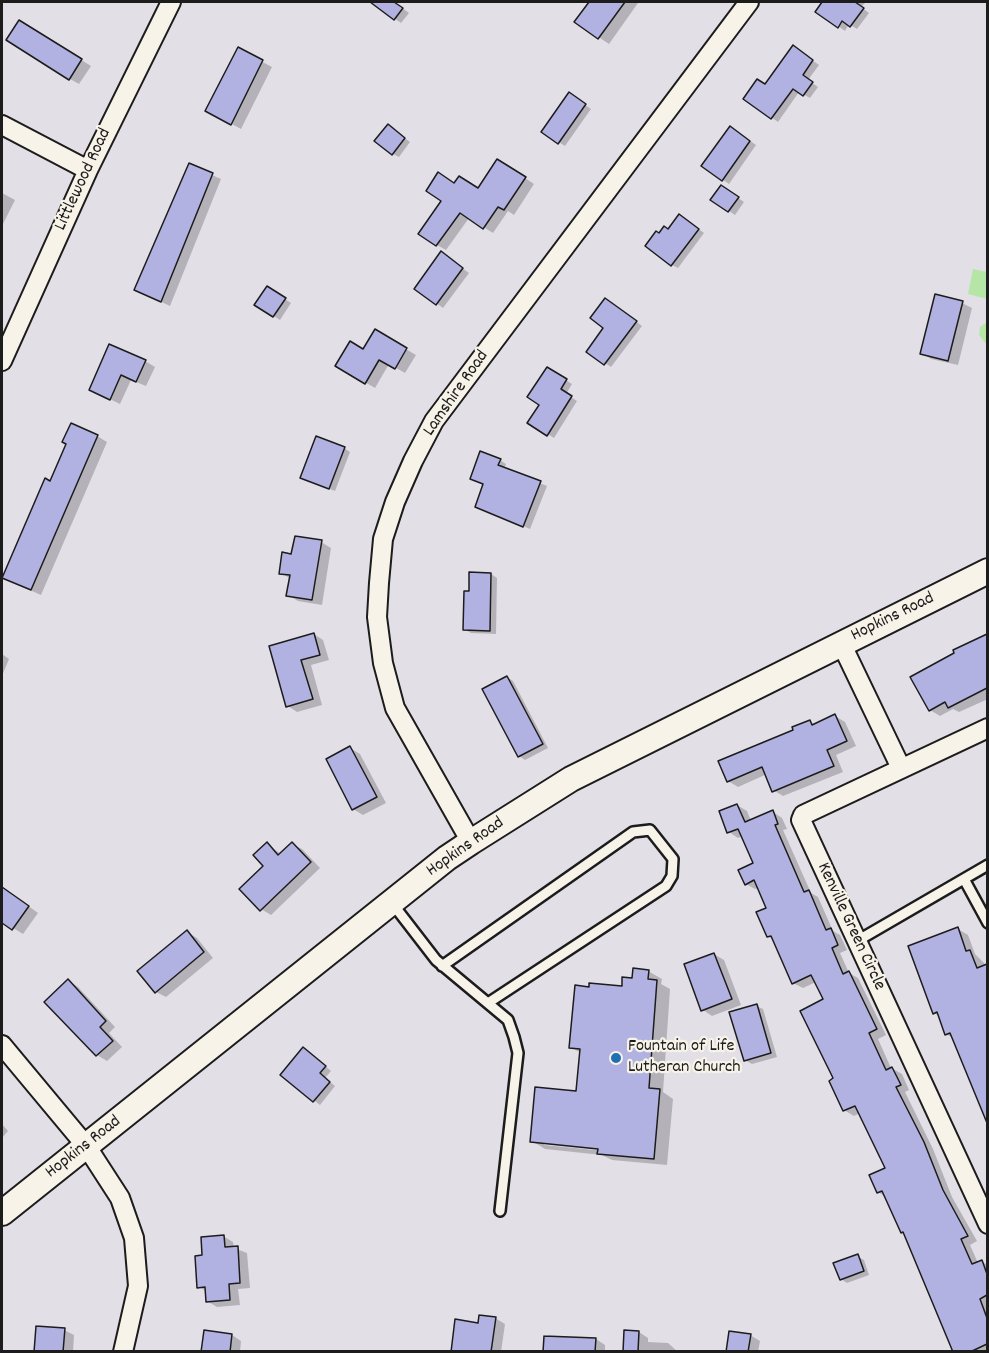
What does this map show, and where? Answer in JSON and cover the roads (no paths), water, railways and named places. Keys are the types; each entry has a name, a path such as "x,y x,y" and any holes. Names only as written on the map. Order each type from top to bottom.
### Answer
{"main road":[{"name":"Hopkins Road","path":"2,1213 471,842 570,779 987,571"}],"street":[{"name":"Littlewood Road","path":"2,361 88,170 171,2"},
{"name":"Lamshire Road","path":"471,842 395,708 383,663 377,617 379,583 384,539 395,502 412,461 434,422 749,2"},
{"path":"2,125 88,170"},
{"path":"841,643 901,768"},
{"name":"Kenville Green Circle","path":"987,728 803,815 801,820 987,1224"},
{"path":"2,1045 87,1148 120,1198 134,1238 138,1286 123,1352"}],"lane":[{"path":"442,966 633,832 650,830 673,859 672,876 666,886 488,1003"},
{"path":"857,941 987,865"},
{"path":"964,879 987,923"},
{"path":"392,903 442,966 508,1020 518,1053 500,1211"}],"place":[{"name":"Fountain of Life Lutheran Church","path":"616,1058"}]}
